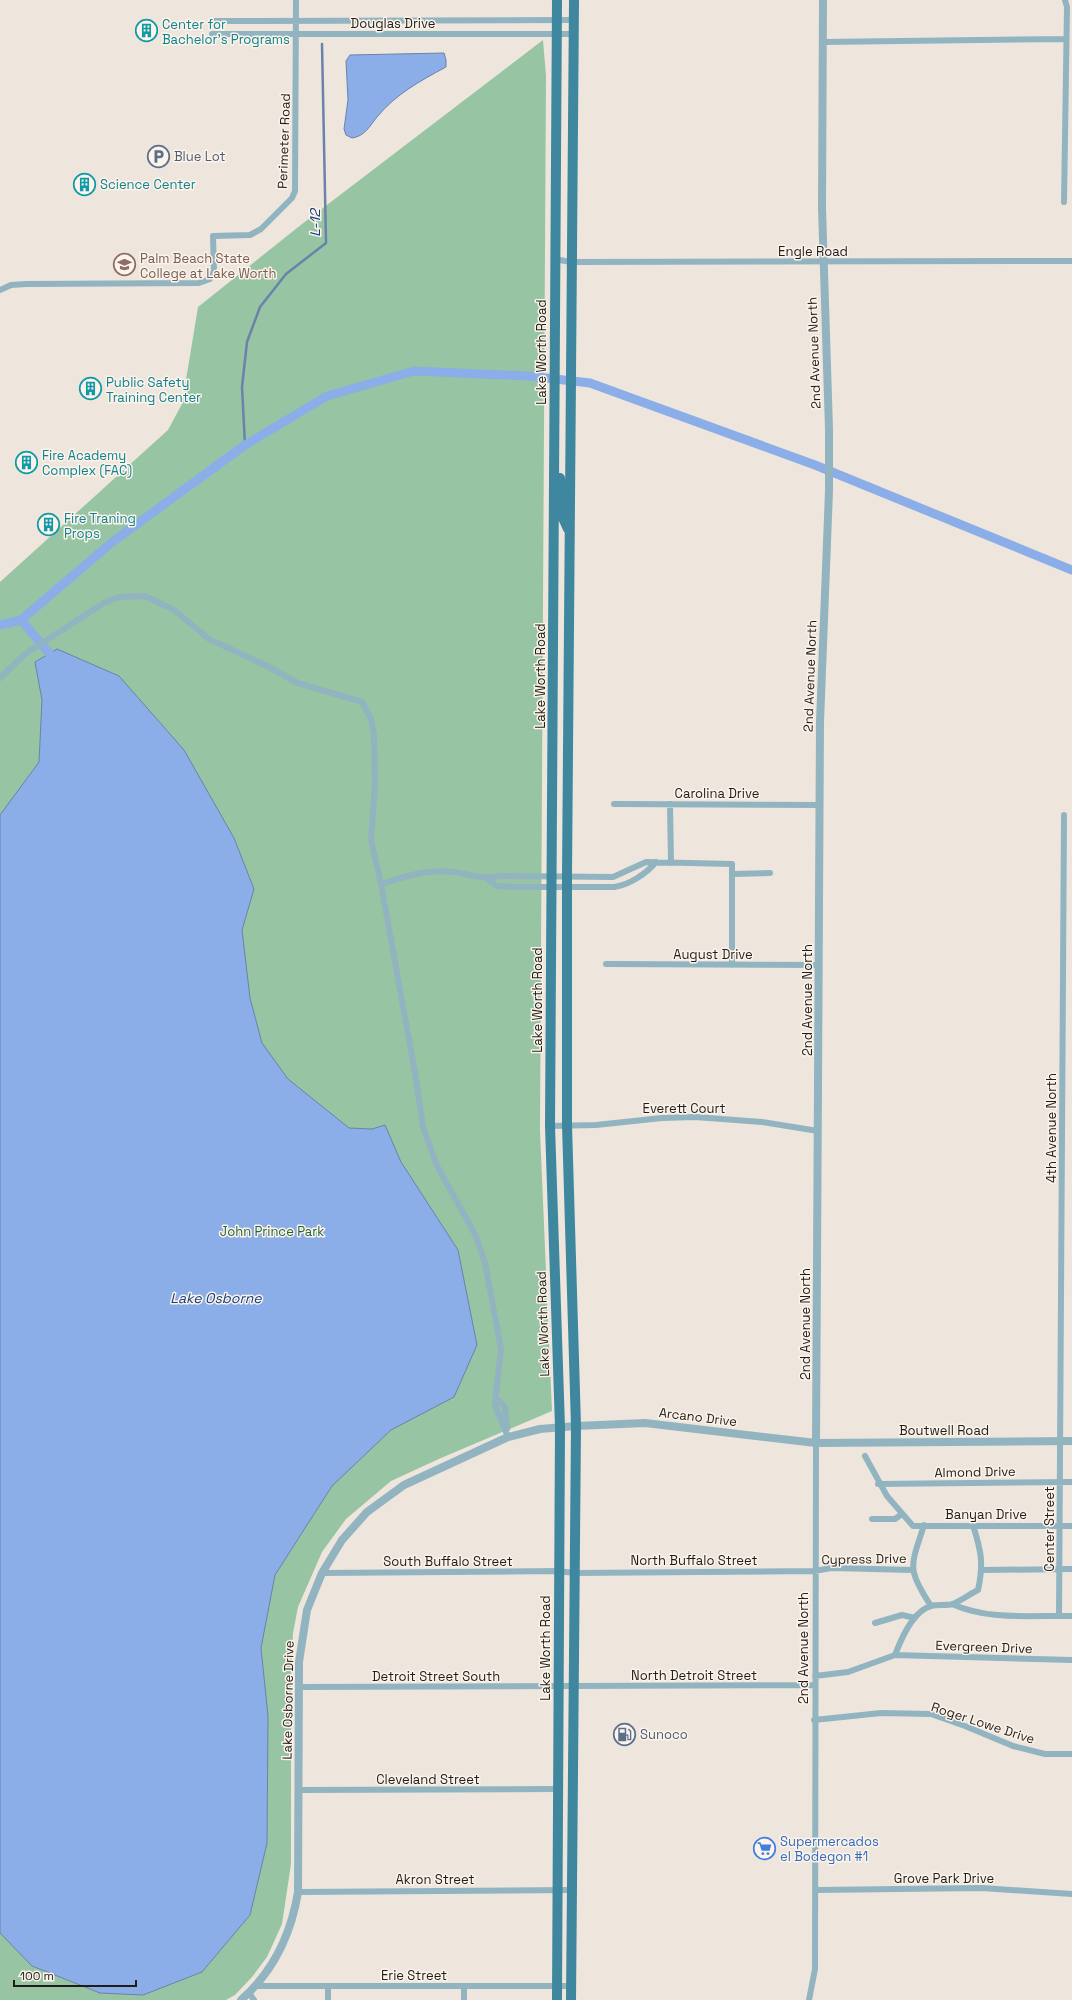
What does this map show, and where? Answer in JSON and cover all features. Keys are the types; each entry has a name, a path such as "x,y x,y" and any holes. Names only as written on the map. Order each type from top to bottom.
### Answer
{"main road":[{"name":"Lake Worth Road","path":"557,0 554,259 555,351 550,1126 560,1427 558,1571 557,2000"},
{"path":"571,2000 576,1426 567,1125 567,876 574,0"},
{"path":"554,461 560,477 563,518 570,534"}],"street":[{"name":"Perimeter Road","path":"0,290 11,285 26,284 199,283 210,279 214,271 213,236 250,235 262,229 292,198 294,191 296,167 296,0"},
{"name":"2nd Avenue North","path":"809,2000 814,1969 815,1890 814,1685 820,722 829,491 823,262 823,0"},
{"path":"1064,202 1067,7 1065,0"},
{"name":"Douglas Drive","path":"212,21 573,20"},
{"name":"Douglas Drive","path":"212,34 573,34"},
{"path":"822,42 1066,39"},
{"name":"Engle Road","path":"554,259 571,262 1072,262"},
{"path":"0,678 25,654 104,602 119,597 145,596 174,610 209,639 267,666 298,684 362,702 368,710 374,734 375,785 371,840 381,884 415,1073 422,1128 437,1166 475,1234 486,1262 501,1349 496,1398 505,1407 508,1437"},
{"name":"Carolina Drive","path":"614,804 820,805"},
{"path":"670,804 671,863"},
{"name":"4th Avenue North","path":"1060,1442 1064,815"},
{"path":"488,879 499,876 613,878 642,864 656,862 732,864 732,965"},
{"path":"381,884 415,873 429,871 454,872 488,879 497,886 567,888 622,886 650,869 656,862"},
{"path":"732,874 770,873"},
{"name":"August Drive","path":"606,964 819,965"},
{"name":"Everett Court","path":"550,1126 596,1125 662,1118 696,1117 762,1122 818,1131"},
{"name":"Arcano Drive","path":"576,1426 646,1423 816,1443"},
{"name":"Lake Osborne Drive","path":"241,2000 251,1997 256,1986 266,1975 282,1948 292,1921 298,1892 300,1647 303,1624 315,1588 322,1573 342,1540 367,1512 385,1498 417,1478 508,1437 540,1429 576,1426"},
{"name":"Center Street","path":"1059,1616 1060,1442"},
{"name":"Boutwell Road","path":"816,1443 1072,1442"},
{"path":"865,1456 878,1484 902,1514 894,1519 872,1519"},
{"name":"Almond Drive","path":"878,1484 1072,1482"},
{"name":"Banyan Drive","path":"902,1514 912,1526 1072,1526"},
{"path":"924,1525 915,1549 913,1570 918,1588 931,1606"},
{"path":"815,1676 848,1672 895,1655 903,1636 915,1618 931,1606 952,1604 978,1590 982,1570 980,1546 973,1525"},
{"name":"Cypress Drive","path":"815,1571 831,1568 913,1570"},
{"path":"982,1570 1072,1569"},
{"name":"South Buffalo Street","path":"322,1573 558,1571 574,1573"},
{"name":"North Buffalo Street","path":"574,1573 815,1571"},
{"path":"952,1604 973,1612 1010,1616 1072,1616"},
{"path":"875,1623 902,1615 915,1618"},
{"name":"Evergreen Drive","path":"895,1655 1072,1660"},
{"name":"North Detroit Street","path":"573,1687 814,1685"},
{"name":"Detroit Street South","path":"299,1687 573,1687"},
{"name":"Roger Lowe Drive","path":"814,1720 881,1713 931,1714 1013,1746 1045,1754 1072,1754"},
{"name":"Cleveland Street","path":"299,1790 557,1789"},
{"name":"Grove Park Drive","path":"815,1890 982,1888 1072,1894"},
{"name":"Akron Street","path":"298,1892 572,1890"},
{"name":"Erie Street","path":"256,1986 571,1986"},
{"path":"328,1986 328,2000"},
{"path":"464,1986 464,2000"}],"green space":[{"name":"John Prince Park","path":"543,40 546,76 540,1131 552,1411 391,1481 346,1519 322,1552 298,1607 293,1633 291,1679 291,1864 282,1924 267,1957 252,1977 235,1995 226,2000 0,2000 0,582 168,430 182,404 198,307 302,224"}],"water":[{"path":"444,53 446,67 418,83 392,101 364,133 352,138 346,135 344,129 348,100 346,61 350,55"},
{"name":"Lake Osborne","path":"57,649 119,676 184,750 234,838 254,889 242,930 250,998 262,1043 288,1079 349,1128 372,1129 385,1125 401,1162 458,1250 477,1345 454,1397 391,1430 332,1486 275,1575 261,1648 268,1716 267,1843 250,1915 202,1972 143,1995 100,1993 32,1966 0,1933 0,815 39,762 42,700 35,662"}],"waterway":[{"name":"L-12","path":"245,445 242,387 247,342 260,307 286,274 326,243 322,44"},
{"path":"0,625 21,620 111,543 245,445 327,396 414,371 529,376 590,383 815,465 1072,570"},
{"path":"21,620 49,653"}],"place":[{"name":"Center for Bachelor’s Programs","path":"147,31"},
{"name":"Blue Lot","path":"159,156"},
{"name":"Science Center","path":"84,184"},
{"name":"Palm Beach State College at Lake Worth","path":"125,265"},
{"name":"Public Safety Training Center","path":"91,389"},
{"name":"Fire Academy Complex (FAC)","path":"27,462"},
{"name":"Fire Traning Props","path":"48,525"},
{"name":"Sunoco","path":"625,1734"},
{"name":"Supermercados el Bodegon #1","path":"765,1848"}]}
